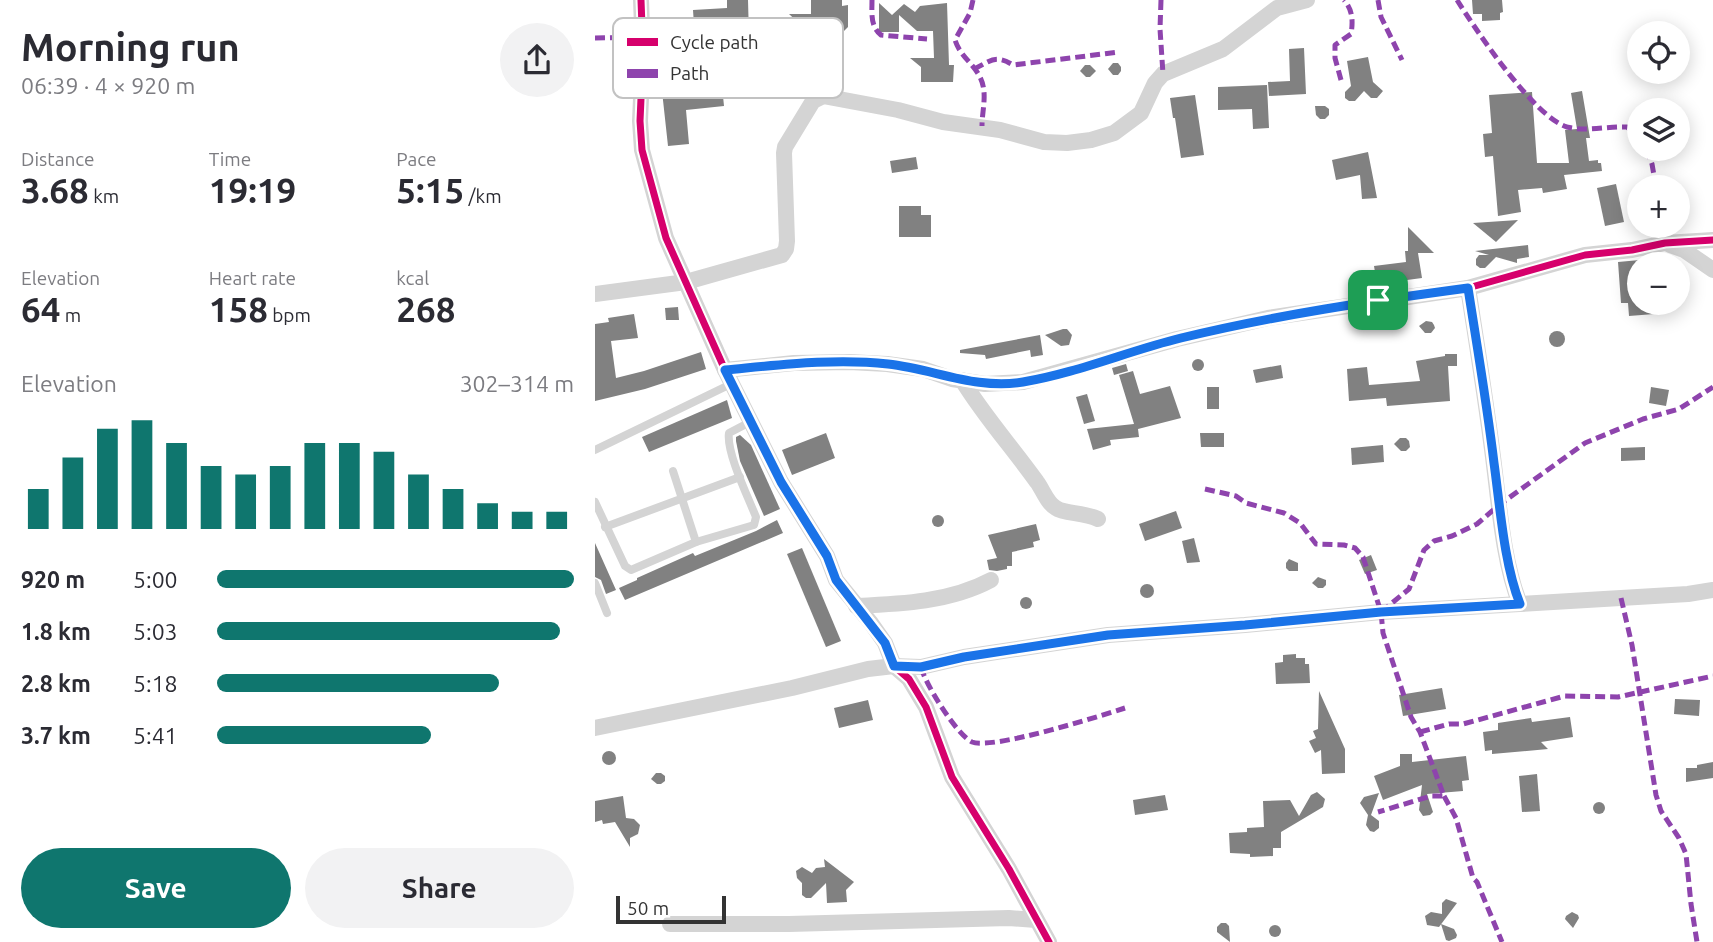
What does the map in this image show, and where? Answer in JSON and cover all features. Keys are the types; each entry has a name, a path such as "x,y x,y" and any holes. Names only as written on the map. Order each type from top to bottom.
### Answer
{"street":[{"path":"641,0 641,18"},
{"path":"843,98 943,122 1000,130 1044,142 1091,140 1114,133 1141,113 1155,83 1163,74 1223,49 1277,8 1307,0"},
{"path":"642,98 642,150 666,238 729,377 781,482 827,556 836,580 885,643 894,666 909,678 926,707 952,777 1009,869 1049,942"},
{"path":"595,294 686,282 767,261 784,252 787,241 784,153 806,110 817,98"},
{"path":"729,377 793,363 862,362 923,369 985,384 1023,382 1177,339 1268,318 1468,288 1577,257 1665,243 1713,240"},
{"path":"1665,243 1684,250 1713,270"},
{"path":"1468,288 1484,385 1499,505 1514,590 1520,604"},
{"path":"962,380 982,412 1053,506 1061,511 1081,512 1098,519"},
{"path":"856,606 894,604 959,594 991,580"},
{"path":"595,728 894,666 921,667 964,657 1108,635 1381,612 1688,594 1713,590"},
{"path":"670,923 757,925 1009,918 1036,920"}],"lane":[{"path":"595,450 729,377"},
{"path":"595,503 604,527 625,566 631,570 697,542 755,523 756,517 740,477 729,435 731,431 752,421"},
{"path":"673,471 697,542"},
{"path":"604,527 740,477"},
{"path":"595,583 607,613"}],"building":[{"path":"727,0 748,0 748,18 694,18 693,10 727,8"},
{"path":"811,0 842,0 842,6 848,5 848,27 843,32 843,18 793,18 789,14 811,14"},
{"path":"1472,0 1502,0 1503,12 1500,13 1500,20 1482,21 1482,14 1473,14"},
{"path":"879,3 892,15 904,4 915,12 920,6 947,3 949,65 954,65 953,82 921,82 921,67 910,58 934,58 933,31 917,31 899,15 899,32 879,32"},
{"path":"1304,48 1306,94 1269,96 1268,82 1290,81 1289,49"},
{"path":"1368,57 1373,82 1383,91 1377,98 1371,98 1364,91 1355,101 1349,101 1345,98 1345,92 1351,86 1347,61"},
{"path":"1113,63 1118,63 1121,67 1118,75 1113,75 1108,69"},
{"path":"1085,65 1090,65 1096,71 1090,77 1080,71"},
{"path":"1267,85 1269,128 1253,129 1252,109 1218,110 1218,87"},
{"path":"1582,91 1590,138 1586,138 1589,161 1598,160 1602,171 1564,175 1567,189 1543,193 1542,188 1518,190 1521,212 1498,216 1493,156 1485,157 1483,134 1492,133 1489,95 1532,92 1537,163 1569,163 1565,130 1577,129 1571,93"},
{"path":"1195,95 1204,155 1181,158 1170,98"},
{"path":"663,98 723,98 724,106 686,110 689,144 668,146"},
{"path":"1315,106 1325,106 1329,109 1329,115 1320,119 1316,115"},
{"path":"1368,152 1377,198 1362,199 1360,175 1336,180 1332,160"},
{"path":"916,157 918,169 892,173 890,161"},
{"path":"1616,184 1624,222 1605,226 1597,188"},
{"path":"899,206 921,206 921,215 931,215 931,237 899,237"},
{"path":"1518,220 1496,242 1473,223"},
{"path":"1408,227 1434,253 1418,253 1422,278 1377,284 1374,266 1406,262"},
{"path":"1528,245 1529,257 1517,259 1517,263 1496,257 1485,268 1476,265 1479,255 1489,255 1475,251"},
{"path":"1627,261 1627,303 1621,303 1618,262"},
{"path":"678,307 679,320 666,320 665,308"},
{"path":"634,314 638,338 611,341 616,378 701,352 706,369 645,389 595,401 595,324 609,322 608,318"},
{"path":"1426,321 1434,325 1431,333 1425,333 1419,326"},
{"path":"1067,329 1072,335 1069,345 1061,346 1045,335"},
{"path":"1554,331 1560,331 1565,339 1563,345 1554,347 1549,342 1549,336"},
{"path":"1040,335 1043,355 1031,357 1030,350 986,359 985,355 960,353 960,350"},
{"path":"1457,354 1457,366 1448,366 1450,401 1387,406 1386,398 1349,401 1347,369 1367,367 1369,385 1420,381 1416,361"},
{"path":"1198,359 1204,365 1198,371 1192,365"},
{"path":"1126,364 1128,371 1114,375 1112,368"},
{"path":"1281,365 1283,378 1256,383 1253,370"},
{"path":"1133,371 1140,394 1170,386 1181,418 1138,429 1139,437 1110,440 1111,445 1093,450 1087,429 1134,424 1119,375"},
{"path":"1207,387 1219,387 1219,409 1207,409"},
{"path":"1651,387 1669,390 1666,406 1649,403"},
{"path":"1087,394 1095,421 1084,424 1076,397"},
{"path":"727,400 732,418 649,452 642,437"},
{"path":"826,433 835,458 792,475 782,450"},
{"path":"1200,433 1224,433 1224,447 1201,447"},
{"path":"740,435 751,445 780,509 764,516 740,461 736,437"},
{"path":"1400,438 1409,441 1410,447 1406,451 1401,451 1394,444"},
{"path":"1383,445 1384,462 1352,465 1351,448"},
{"path":"1645,447 1645,460 1621,461 1621,448"},
{"path":"1176,511 1182,528 1145,541 1139,524"},
{"path":"933,516 943,516 943,526 933,526"},
{"path":"777,520 783,533 625,600 619,588 693,553 695,556"},
{"path":"1036,524 1040,540 1033,542 1034,547 1012,552 1012,566 1007,566 1007,569 989,570 987,560 997,558 988,535"},
{"path":"1194,538 1200,562 1187,563 1182,541"},
{"path":"595,543 616,590 606,594 601,580 595,577"},
{"path":"802,548 841,641 826,647 787,554"},
{"path":"1371,555 1377,570 1365,574 1359,560"},
{"path":"1289,559 1298,563 1298,571 1289,571 1286,568"},
{"path":"1318,577 1326,580 1323,588 1312,583"},
{"path":"1147,584 1152,586 1152,596 1147,598 1142,596 1140,591 1142,586"},
{"path":"1021,598 1031,598 1031,608 1021,608"},
{"path":"1296,654 1296,658 1305,658 1305,664 1309,664 1310,683 1276,684 1275,663 1283,662 1283,655"},
{"path":"1442,688 1446,709 1403,716 1399,695"},
{"path":"1319,691 1345,749 1345,773 1322,774 1321,750 1315,753 1309,741 1316,738 1313,731 1318,729"},
{"path":"1675,699 1700,700 1699,716 1674,714"},
{"path":"868,700 873,720 839,728 834,708"},
{"path":"1570,717 1573,737 1541,742 1548,749 1492,754 1492,750 1485,751 1483,732 1498,730 1498,723 1531,718 1532,722"},
{"path":"606,751 612,751 616,758 612,765 606,765 602,761 602,755"},
{"path":"1400,754 1412,754 1412,762 1466,756 1469,780 1462,781 1463,791 1427,794 1433,812 1423,816 1419,810 1422,785 1383,800 1374,776 1400,766"},
{"path":"1713,762 1713,778 1686,782 1686,768 1697,768 1697,765"},
{"path":"656,773 665,776 665,781 661,784 651,779"},
{"path":"1537,774 1540,811 1522,812 1519,776"},
{"path":"1317,792 1325,799 1323,807 1281,832 1281,848 1273,848 1273,856 1250,857 1250,854 1230,853 1229,833 1264,827 1263,801 1290,800 1299,816 1311,795"},
{"path":"1379,793 1371,815 1379,821 1379,828 1374,832 1366,825 1368,815 1360,803 1364,797"},
{"path":"1165,795 1168,810 1135,815 1133,800"},
{"path":"623,796 626,818 634,819 640,825 638,834 630,838 630,847 615,822 595,822 595,801"},
{"path":"1594,803 1604,803 1604,813 1594,813"},
{"path":"824,859 854,882 846,890 847,902 827,903 826,883 811,898 802,895 802,883 797,878 796,871 802,867 812,873 816,868 825,867"},
{"path":"1446,899 1457,903 1439,927 1427,925 1425,916 1431,912 1442,914 1442,903"},
{"path":"1572,912 1579,918 1573,928 1565,919"},
{"path":"1221,923 1229,926 1230,942 1217,932"},
{"path":"1441,924 1454,929 1456,938 1446,940"},
{"path":"1275,925 1281,931 1275,937 1269,931"}],"marked path":[{"path":"872,0 873,23 881,35 927,39"},
{"path":"973,0 970,13 955,40 982,83 982,126"},
{"path":"1161,0 1163,74"},
{"path":"1341,80 1335,58 1335,45 1351,34 1352,25 1351,12 1344,0"},
{"path":"1378,0 1381,17 1402,60"},
{"path":"1457,0 1507,71 1554,120 1574,128 1627,127"},
{"path":"595,38 613,38"},
{"path":"974,69 997,59 1013,65 1119,52"},
{"path":"1651,161 1654,175"},
{"path":"1381,612 1409,589 1424,550 1434,541 1477,524 1585,443 1643,419 1679,409 1713,387"},
{"path":"1205,489 1236,496 1246,503 1284,513 1300,523 1316,544 1355,548 1363,557 1381,612 1383,633 1411,717 1420,732 1444,796 1431,796 1378,812"},
{"path":"1621,598 1632,645 1656,795 1661,811 1686,854 1697,942"},
{"path":"921,667 942,708 958,730 972,742 984,743 1023,737 1125,708"},
{"path":"1420,732 1449,724 1463,724 1565,696 1618,697 1713,676"},
{"path":"1444,796 1456,818 1473,878 1502,942"}],"cycle path":[{"path":"641,0 642,18"},
{"path":"641,98 642,150 666,238 725,370 781,482 827,556 836,580 871,623 885,643 894,666 909,679 926,707 952,777 1009,869 1049,942"},
{"path":"725,370 794,363 849,362 923,369 952,379 985,384 1023,382 1177,339 1268,318 1468,288 1585,255 1665,243 1713,240"}],"route":[{"path":"1468,288 1484,385 1499,505 1514,590 1520,604 1381,612 1108,635 964,657 921,667 894,666 885,643 871,622 836,580 827,556 781,482 725,370 793,363 849,362 923,369 952,379 1006,384 1069,371 1225,327 1378,300 1468,288"}]}
